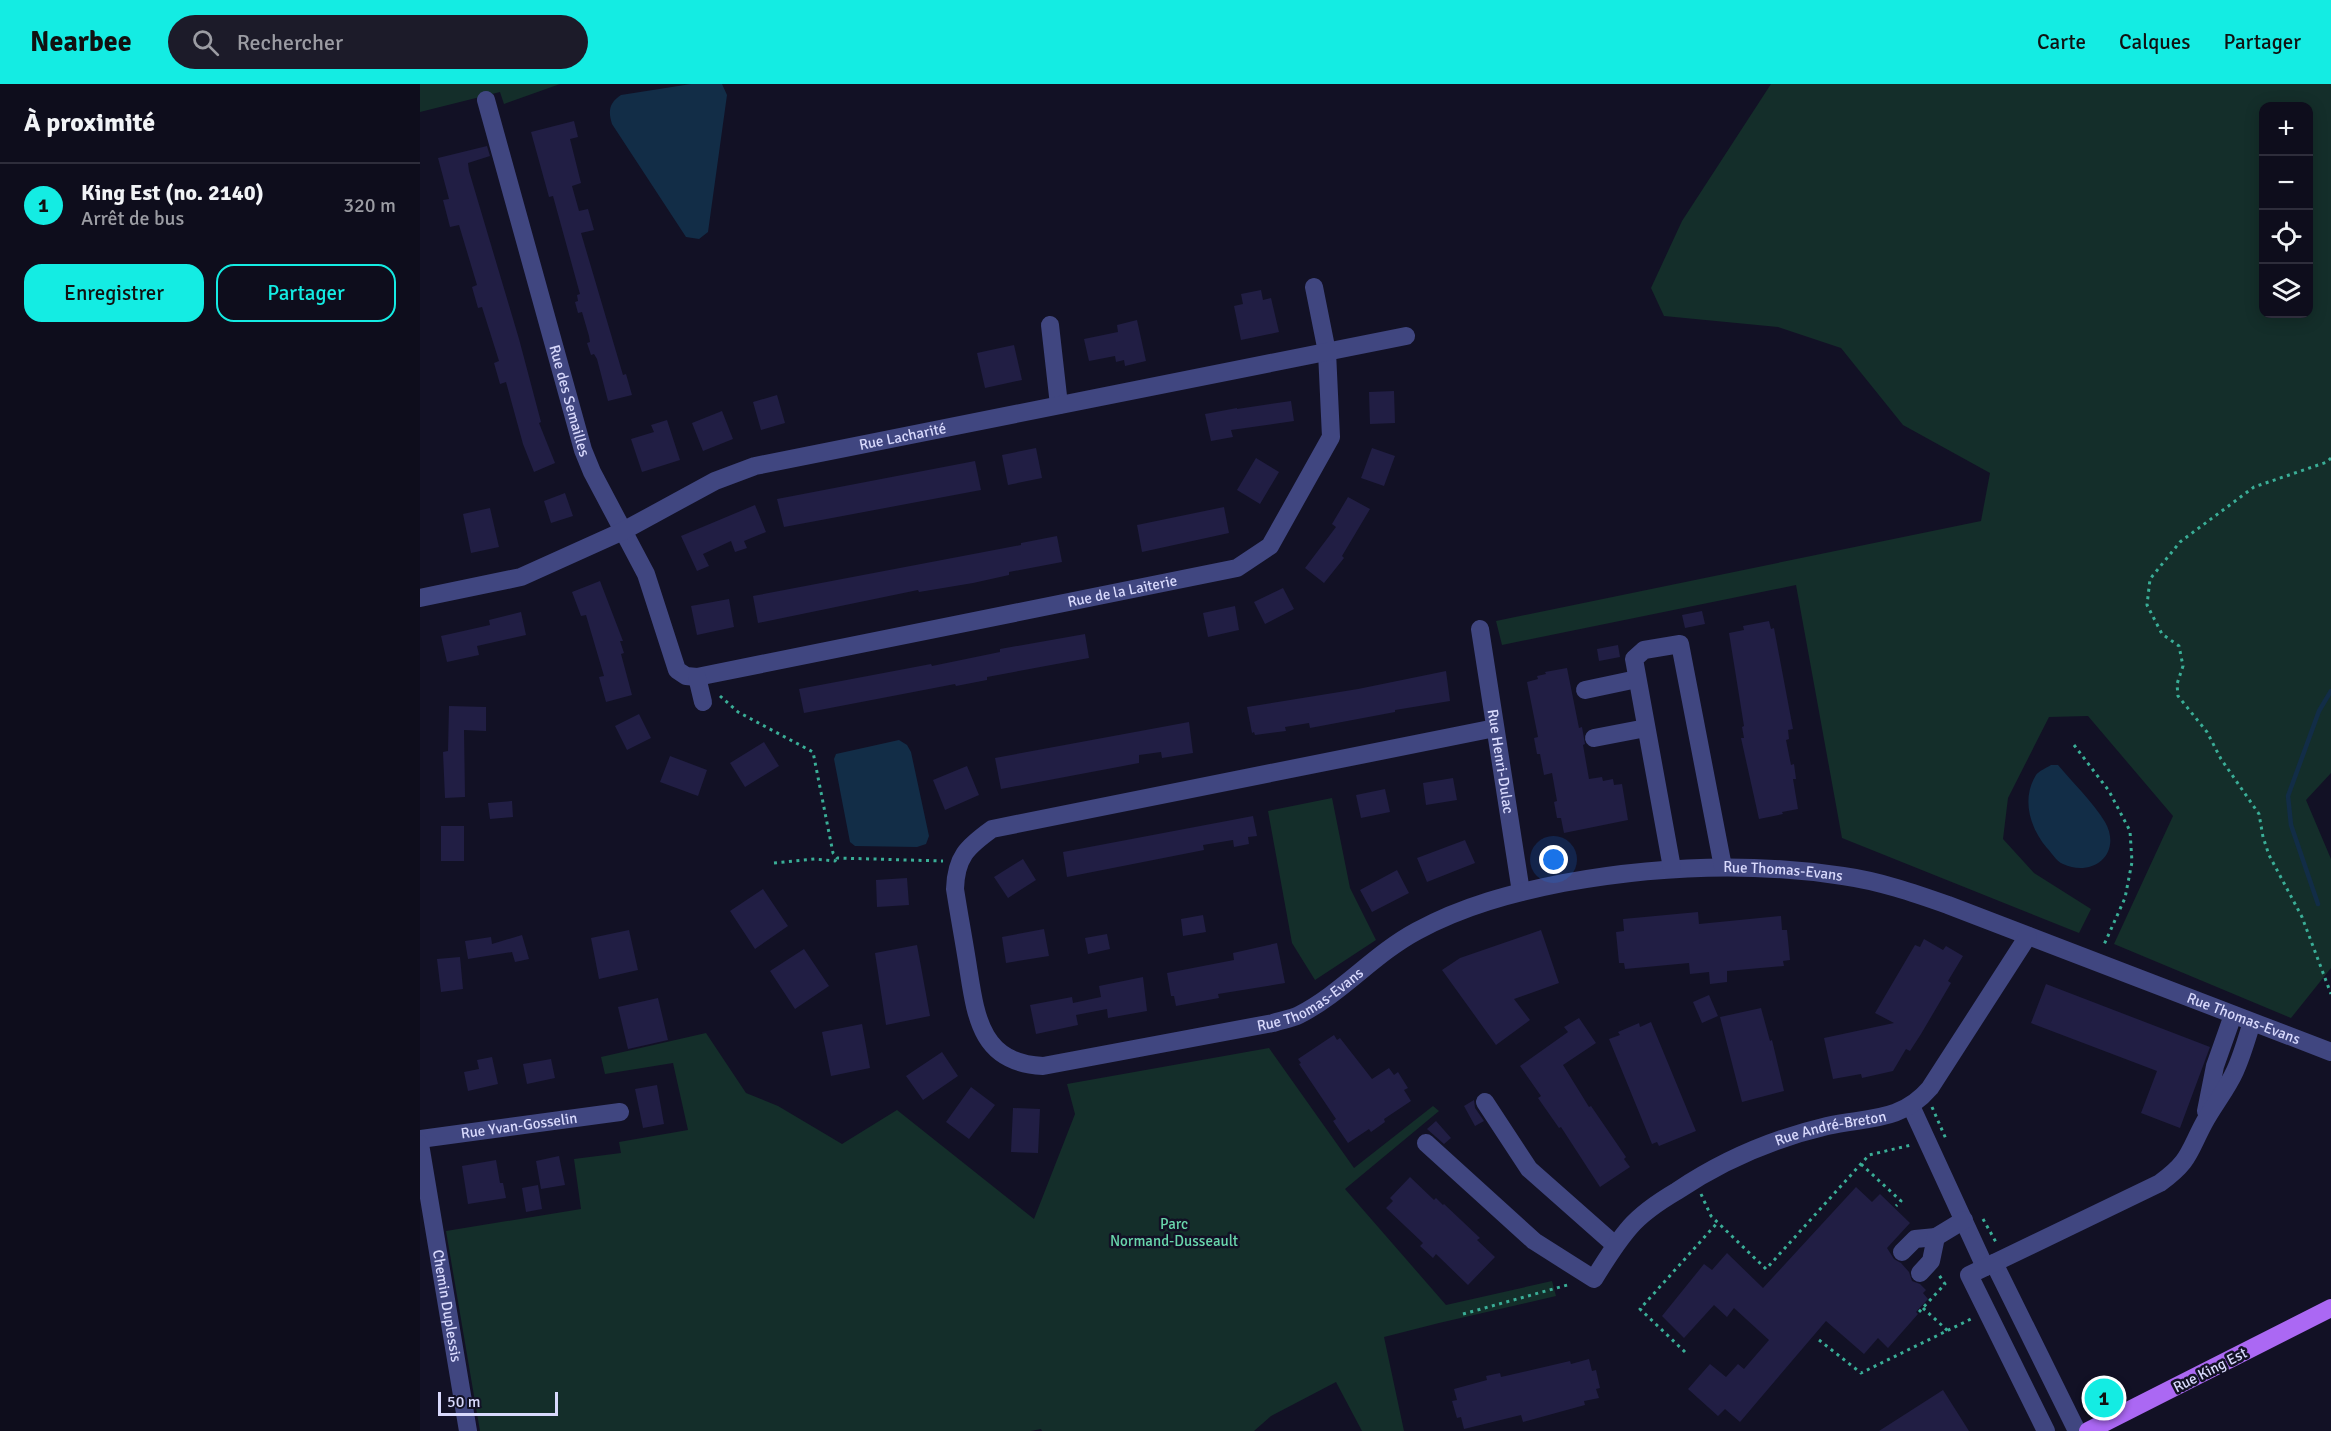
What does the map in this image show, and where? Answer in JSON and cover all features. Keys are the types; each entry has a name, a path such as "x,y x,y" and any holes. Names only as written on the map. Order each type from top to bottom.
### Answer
{"main road":[{"name":"Rue King Est","path":"2088,1431 2331,1308"}],"street":[{"name":"Rue des Semailles","path":"486,100 583,450 654,594 677,670 686,676 697,677"},
{"name":"Rue de la Laiterie","path":"697,677 1237,568 1270,546 1331,437 1327,352 1314,287"},
{"path":"1050,325 1059,405"},
{"name":"Rue Lacharité","path":"420,598 521,577 623,531 715,481 755,466 1406,336"},
{"name":"Rue Henri-Dulac","path":"1480,629 1521,892"},
{"path":"1672,868 1634,660 1644,651 1680,644 1723,867"},
{"path":"697,677 703,702"},
{"path":"1585,690 1637,679"},
{"path":"959,861 974,842 992,829 1012,824 1495,728"},
{"path":"1594,738 1646,728"},
{"name":"Rue Thomas-Evans","path":"959,861 955,889 975,1010 982,1030 992,1045 1023,1065 1043,1065 1273,1023 1297,1016 1314,1006 1388,948 1453,914 1496,898 1611,874 1672,868 1723,867 1793,870 1846,876 1929,898 2331,1052"},
{"name":"Rue André-Breton","path":"1594,1279 1615,1245 1632,1225 1650,1208 1694,1179 1737,1156 1787,1136 1885,1116 1917,1103 1930,1088 2028,936"},
{"path":"2203,1125 2215,1066 2233,1015"},
{"path":"1982,1265 2160,1183 2185,1162 2193,1150 2203,1125 2235,1071 2252,1022"},
{"path":"1485,1102 1529,1169 1615,1245"},
{"path":"1911,1106 1964,1220 1982,1265 1999,1336 2046,1431"},
{"name":"Rue Yvan-Gosselin","path":"420,1139 620,1112"},
{"path":"1426,1143 1534,1241 1594,1279"},
{"name":"Chemin Duplessis","path":"420,1144 468,1431"},
{"path":"1902,1252 1915,1239 1936,1237 1964,1220"},
{"path":"1925,1267 1936,1237"},
{"path":"1982,1265 2024,1324 2077,1431"},
{"path":"1999,1336 2024,1324"}],"path":[{"path":"2331,458 2307,469 2254,487 2203,523 2180,542 2150,579 2147,605 2162,634 2179,646 2183,666 2177,684 2178,696 2207,732 2221,759 2259,814 2263,837 2270,855 2302,917 2331,994"},
{"path":"697,677 738,712 813,752 833,853 837,858"},
{"path":"2074,746 2109,791 2130,831 2132,862 2125,898 2096,963"},
{"path":"774,863 835,861 837,858 959,861"},
{"path":"1694,1179 1711,1216 1766,1269 1869,1155 1913,1144 1943,1130"},
{"path":"1861,1164 1901,1201 1896,1206"},
{"path":"1685,1352 1640,1310 1718,1222"},
{"path":"1982,1265 2006,1242"},
{"path":"1925,1267 1945,1284 1921,1310 1948,1331"},
{"path":"1463,1314 1557,1287 1594,1279"},
{"path":"1819,1340 1861,1373 1971,1319 1966,1309"}],"green space":[{"path":"420,84 560,84 504,104 500,92 420,112"},
{"path":"1771,84 2331,84 2331,773 2306,800 2331,859 2331,968 2291,1018 2114,944 2173,816 2088,716 2049,717 2008,798 2003,839 2034,873 2091,909 2079,933 1842,838 1796,585 1502,645 1496,621 1981,521 1990,473 1903,425 1841,348 1778,327 1664,316 1651,288 1682,221"},
{"path":"1332,798 1350,888 1376,940 1315,980 1292,943 1268,811"},
{"name":"Parc Normand-Dusseault","path":"706,1033 746,1093 778,1106 842,1144 897,1110 1034,1219 1075,1114 1067,1084 1269,1048 1354,1168 1433,1106 1439,1111 1345,1189 1446,1305 1552,1281 1556,1296 1384,1337 1404,1431 1362,1431 1336,1382 1271,1416 1254,1431 1042,1431 1041,1429 1031,1431 480,1431 446,1231 581,1209 574,1159 621,1153 619,1142 688,1130 673,1063 605,1074 601,1057"}],"water":[{"path":"691,84 722,84 727,95 708,232 699,239 686,237 612,124 610,115 612,104 621,95"},
{"path":"899,740 907,745 911,752 929,836 926,844 917,847 855,846 850,842 834,759 836,754"},
{"path":"2051,765 2058,765 2105,822 2110,834 2110,844 2102,860 2094,865 2074,868 2061,863 2036,832 2028,803 2031,784 2037,774"}],"building":[{"path":"574,121 578,137 570,139 581,183 572,186 579,211 588,209 594,230 581,233 623,375 626,374 632,395 608,401 597,359 594,354 591,355 587,343 590,342 582,312 578,313 575,302 578,301 577,295 580,294 553,196 549,197 531,132"},
{"path":"487,146 490,156 468,163 469,171 519,339 541,422 539,423 555,463 534,472 523,444 506,382 500,384 494,363 499,361 482,307 478,308 472,287 477,285 459,225 450,227 443,200 449,199 438,158"},
{"path":"1261,290 1263,300 1271,298 1279,332 1241,340 1234,306 1243,304 1241,294"},
{"path":"1137,320 1146,361 1125,366 1124,360 1116,362 1115,356 1089,361 1084,339 1118,332 1117,325"},
{"path":"1014,345 1022,380 985,388 977,353"},
{"path":"1394,391 1395,423 1370,424 1369,392"},
{"path":"777,395 785,423 761,430 753,402"},
{"path":"1291,401 1294,421 1231,430 1233,437 1211,441 1205,414"},
{"path":"722,411 733,439 703,451 692,423"},
{"path":"667,420 680,460 642,472 631,439 654,432 651,425"},
{"path":"1036,448 1042,478 1008,485 1002,455"},
{"path":"1372,448 1395,456 1384,486 1361,478"},
{"path":"1256,458 1279,472 1260,504 1237,490"},
{"path":"975,461 981,490 784,527 777,499"},
{"path":"565,493 573,516 551,523 544,501"},
{"path":"1348,497 1370,509 1342,556 1344,558 1324,583 1305,568 1336,527 1332,524"},
{"path":"755,505 766,532 744,541 747,548 735,552 731,541 703,554 709,566 697,571 681,536"},
{"path":"1224,507 1229,533 1142,552 1137,525"},
{"path":"490,508 499,547 471,553 463,514"},
{"path":"1057,536 1062,562 1009,572 1009,575 973,583 919,592 918,590 758,623 753,596 1021,545 1021,543"},
{"path":"600,581 623,641 620,641 624,653 621,654 632,695 606,702 599,677 604,676 586,615 581,616 572,592"},
{"path":"1283,588 1294,609 1265,624 1254,602"},
{"path":"729,599 734,627 697,635 691,606"},
{"path":"1235,606 1239,630 1208,637 1203,613"},
{"path":"1702,611 1705,624 1685,628 1682,615"},
{"path":"521,612 526,635 477,646 479,655 447,662 441,636 490,625 489,620"},
{"path":"1769,621 1771,629 1774,628 1793,729 1788,730 1789,739 1786,740 1791,765 1794,764 1796,779 1793,779 1798,809 1759,819 1741,738 1744,738 1742,727 1744,726 1729,633 1744,630 1743,626"},
{"path":"1085,634 1089,658 987,677 987,680 956,686 955,684 804,713 799,689 931,664 932,666 1000,652 1000,649"},
{"path":"1618,645 1620,657 1599,661 1597,649"},
{"path":"1567,668 1579,728 1582,727 1589,779 1602,777 1603,781 1613,779 1614,785 1622,784 1628,820 1564,833 1561,818 1557,818 1554,802 1557,801 1552,773 1544,775 1540,754 1537,754 1534,738 1538,737 1527,682 1538,679 1537,676 1546,674 1545,672"},
{"path":"1446,671 1450,701 1310,728 1309,723 1285,727 1286,731 1255,735 1254,732 1252,733 1247,707 1358,689"},
{"path":"449,706 486,707 486,731 464,730 465,797 445,798 443,752 448,751"},
{"path":"639,714 651,738 627,750 615,726"},
{"path":"1189,722 1193,753 1162,758 1161,752 1139,755 1139,763 1001,789 995,758"},
{"path":"764,742 779,766 745,787 730,763"},
{"path":"670,756 707,770 698,796 660,782"},
{"path":"967,766 979,795 945,810 933,780"},
{"path":"1453,778 1457,800 1426,805 1423,783"},
{"path":"1385,789 1390,812 1361,818 1356,795"},
{"path":"512,801 513,817 490,819 488,803"},
{"path":"1253,816 1257,836 1248,837 1249,844 1234,847 1233,840 1203,845 1204,850 1067,877 1063,852"},
{"path":"441,826 464,826 464,861 441,861"},
{"path":"1465,840 1475,863 1427,882 1417,858"},
{"path":"1023,859 1036,880 1008,898 994,877"},
{"path":"1397,870 1409,893 1372,912 1360,890"},
{"path":"907,878 909,905 877,907 876,880"},
{"path":"763,889 788,926 755,949 730,911"},
{"path":"1698,912 1699,924 1781,916 1782,930 1787,930 1790,960 1783,961 1784,966 1727,971 1727,982 1710,984 1709,972 1690,974 1689,963 1625,969 1624,963 1619,963 1616,932 1624,931 1623,919"},
{"path":"1203,915 1206,932 1183,936 1181,919"},
{"path":"1044,929 1049,956 1006,963 1002,937"},
{"path":"629,930 638,970 599,979 591,938"},
{"path":"1541,930 1559,983 1514,999 1530,1020 1496,1045 1442,970 1460,958"},
{"path":"1107,934 1110,949 1088,954 1085,938"},
{"path":"522,935 529,959 515,962 512,952 468,959 465,941 491,937 492,944"},
{"path":"1924,939 1943,950 1946,946 1963,956 1948,981 1951,983 1910,1051 1906,1049 1893,1071 1862,1078 1861,1074 1833,1079 1824,1038 1894,1023 1875,1013 1915,945 1920,947"},
{"path":"1277,943 1285,983 1218,994 1219,998 1176,1006 1174,996 1171,996 1167,973 1234,960 1233,953"},
{"path":"917,945 930,1016 886,1025 875,953"},
{"path":"804,949 829,986 795,1009 770,971"},
{"path":"460,957 463,989 441,992 437,959"},
{"path":"1143,977 1147,1011 1108,1018 1107,1009 1076,1015 1078,1025 1036,1034 1030,1005 1072,997 1073,1003 1101,997 1099,986"},
{"path":"2046,984 2210,1047 2180,1128 2141,1113 2157,1071 2031,1023"},
{"path":"1709,995 1718,1016 1702,1023 1693,1002"},
{"path":"658,998 668,1040 628,1049 618,1007"},
{"path":"1761,1008 1770,1041 1772,1040 1784,1091 1742,1102 1720,1017"},
{"path":"1579,1018 1596,1043 1563,1065 1589,1107 1591,1106 1626,1157 1624,1159 1630,1167 1600,1187 1561,1127 1559,1128 1538,1098 1541,1096 1520,1066 1568,1032 1564,1027"},
{"path":"1651,1022 1696,1131 1659,1146 1657,1142 1652,1144 1609,1039 1620,1035 1618,1032 1639,1023 1640,1027"},
{"path":"862,1024 870,1068 831,1076 822,1032"},
{"path":"1334,1035 1337,1040 1340,1038 1372,1079 1389,1068 1394,1075 1398,1072 1408,1088 1404,1090 1411,1101 1384,1119 1385,1122 1371,1132 1369,1129 1348,1143 1333,1121 1336,1119 1299,1064 1301,1063 1298,1059"},
{"path":"942,1052 958,1076 923,1100 906,1076"},
{"path":"492,1057 498,1084 468,1091 464,1072 479,1069 477,1060"},
{"path":"551,1059 555,1078 527,1084 523,1064"},
{"path":"657,1085 664,1124 643,1128 635,1089"},
{"path":"971,1087 995,1105 969,1139 946,1122"},
{"path":"1474,1100 1475,1108 1484,1121 1475,1126 1464,1106"},
{"path":"1013,1108 1040,1109 1038,1153 1011,1152"},
{"path":"1436,1121 1451,1138 1444,1144 1427,1129"},
{"path":"559,1156 565,1185 541,1189 536,1161"},
{"path":"496,1160 500,1183 503,1183 506,1198 468,1204 462,1166"},
{"path":"1410,1177 1434,1200 1436,1198 1444,1204 1480,1238 1477,1240 1495,1257 1468,1285 1436,1254 1433,1258 1420,1246 1423,1243 1386,1208 1393,1201 1390,1198"},
{"path":"538,1185 542,1209 526,1212 522,1188"},
{"path":"1856,1187 1872,1202 1880,1194 1910,1223 1887,1248 1894,1259 1909,1272 1912,1281 1920,1284 1926,1290 1923,1293 1928,1299 1888,1348 1878,1338 1864,1354 1826,1321 1740,1422 1725,1409 1718,1416 1688,1389 1710,1364 1726,1377 1738,1364 1744,1369 1769,1340 1734,1308 1727,1317 1714,1305 1684,1338 1662,1316 1704,1264 1712,1270 1727,1253 1763,1288"},
{"path":"1589,1359 1592,1371 1596,1370 1600,1388 1596,1389 1599,1398 1584,1401 1585,1405 1523,1422 1521,1415 1464,1429 1461,1417 1457,1418 1452,1401 1457,1400 1454,1389 1487,1380 1486,1376 1500,1373 1501,1377 1570,1361 1571,1364"},
{"path":"1943,1390 1969,1431 1879,1431"}],"waterway":[{"path":"2318,904 2291,825 2288,796 2319,711 2331,691"}],"place":[{"name":"King Est (no. 2140)","path":"2104,1398"}]}
